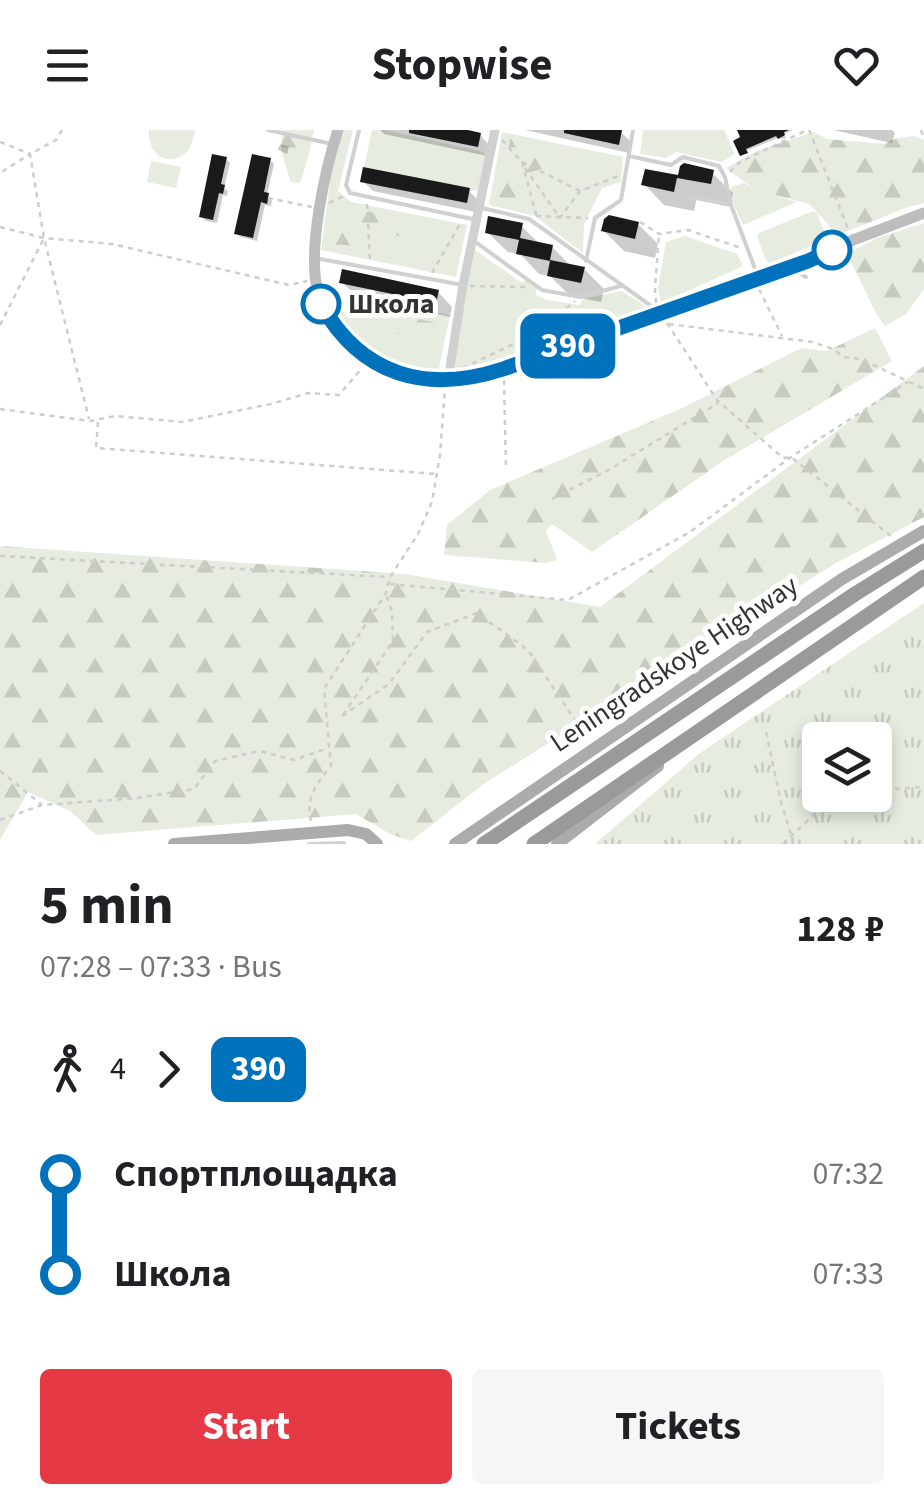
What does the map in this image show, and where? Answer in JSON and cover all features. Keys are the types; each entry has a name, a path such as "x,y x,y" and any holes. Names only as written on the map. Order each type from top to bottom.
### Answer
{"highway":[{"name":"Leningradskoye Highway","path":"484,844 924,551"},
{"path":"534,844 924,577"}],"main road":[{"name":"Leningradskoye Highway","path":"455,844 842,579 924,531"},
{"path":"558,844 710,724"},
{"path":"174,844 358,831 377,844"}],"street":[{"path":"338,130 321,207 315,258 321,304 350,345 370,359 407,375 474,378 503,369 664,318 924,213"},
{"path":"446,378 493,131"}],"lane":[{"path":"268,130 334,144"},
{"path":"359,130 346,185 350,193 477,220"},
{"path":"586,261 595,218 622,200 633,130"},
{"path":"629,156 671,165 683,158 719,166 758,277"},
{"path":"690,197 731,205"},
{"path":"480,207 534,218 542,228 664,318"},
{"path":"473,240 542,290 580,297 621,286"},
{"path":"315,258 463,286"},
{"path":"789,268 806,277"},
{"path":"314,836 344,842"}],"path":[{"path":"0,172 56,140 62,130"},
{"path":"725,177 740,162 808,130 853,240"},
{"path":"921,130 924,139"},
{"path":"493,131 522,162 560,218"},
{"path":"0,142 30,154"},
{"path":"30,154 44,238 90,422"},
{"path":"522,162 580,190"},
{"path":"522,162 534,218 542,228"},
{"path":"560,218 580,190 626,172"},
{"path":"268,198 321,207 350,193"},
{"path":"366,196 371,267"},
{"path":"534,218 595,218"},
{"path":"640,222 660,234 688,230 747,250"},
{"path":"428,278 460,224"},
{"path":"0,227 44,238 112,244 289,285 315,280"},
{"path":"660,234 656,303 719,402 783,458 791,457 901,544"},
{"path":"0,325 44,238"},
{"path":"758,277 758,286 782,337"},
{"path":"463,286 542,290"},
{"path":"314,836 308,812 312,788 331,766 324,688 386,593 390,578 427,516 440,456 445,387 442,386 446,378 540,332 580,297"},
{"path":"664,318 812,342 924,388"},
{"path":"0,410 90,422 114,416 182,422 308,393 339,395 370,359"},
{"path":"503,369 506,469"},
{"path":"388,584 568,600 690,532 791,457 908,382"},
{"path":"552,499 719,402"},
{"path":"98,420 96,448 436,474"},
{"path":"0,556 390,578"},
{"path":"386,593 392,612 393,642 342,716 389,684 427,632 477,613 528,650 576,720"},
{"path":"766,732 794,844"},
{"path":"0,820 42,805 138,798 194,789 215,761 259,751 294,760 329,748"},
{"path":"0,771 42,805"},
{"path":"892,789 924,787"},
{"path":"783,844 816,812"}],"green space":[{"path":"149,130 195,130 188,151 179,158 165,159 151,145"},
{"path":"284,130 314,130 300,183 291,182 285,163 281,142"},
{"path":"344,130 353,130 338,191 351,202 467,225 456,277 321,250 333,160"},
{"path":"372,130 480,151 486,155 479,190 364,168"},
{"path":"643,130 724,130 735,154 722,162 676,152 666,158 640,154"},
{"path":"502,132 623,157 621,182 602,188 584,224 583,253 535,216 489,205"},
{"path":"814,132 827,139 884,144 914,136 924,140 924,203 833,237 829,225 809,204 755,190 726,168 759,150"},
{"path":"510,139 582,157 571,180 549,167 520,175 506,169"},
{"path":"151,161 181,167 176,188 147,182"},
{"path":"504,173 536,185 531,199 526,198 519,205 497,196"},
{"path":"744,183 797,202 743,225 730,196 731,187"},
{"path":"350,208 415,221 424,229 409,239 388,233 375,236 378,249 330,246 331,218"},
{"path":"813,211 826,236 823,241 767,262 759,233"},
{"path":"924,223 924,289 906,314 885,326 847,254 877,238"},
{"path":"685,236 737,254 743,266 661,303 658,288 666,242"},
{"path":"475,250 522,283 525,280 537,289 535,294 547,300 580,305 583,299 621,291 648,307 648,311 484,370 453,375 451,361"},
{"path":"355,295 450,315 438,373 376,353 352,336 330,307 343,312 353,310"},
{"path":"378,312 434,322 437,329 422,343 382,325"},
{"path":"875,328 892,361 723,461 592,552 552,524 546,531 557,560 546,563 444,555 447,525 490,490 680,409 801,348 827,351"},
{"path":"924,366 924,517 836,563 485,783 411,841 356,814 96,835 70,811 28,792 0,840 0,546 405,574 600,607"},
{"path":"924,603 924,844 595,844 700,753"}],"building":[{"path":"409,130 468,130 481,133 478,147"},
{"path":"564,130 622,130 619,145"},
{"path":"737,130 789,130 778,139 776,136 746,149 748,153 740,156 733,141 740,137"},
{"path":"212,154 227,157 221,184 225,185 223,194 219,193 213,220 199,217"},
{"path":"252,154 271,158 264,192 269,193 267,204 261,202 253,238 234,234"},
{"path":"684,163 714,170 711,184 677,178 674,192 641,185 645,169 678,175"},
{"path":"363,167 470,188 467,203 360,182"},
{"path":"609,215 639,222 635,239 601,231"},
{"path":"488,216 523,223 520,238 553,245 550,260 585,267 581,283 547,276 550,261 516,254 519,240 485,233"},
{"path":"342,269 439,290 436,303 339,283"}],"bus line":[{"name":"390","path":"321,304 342,337 370,359 418,378 462,380 486,375 832,250"}],"place":[{"name":"Школа","path":"321,304"}]}
